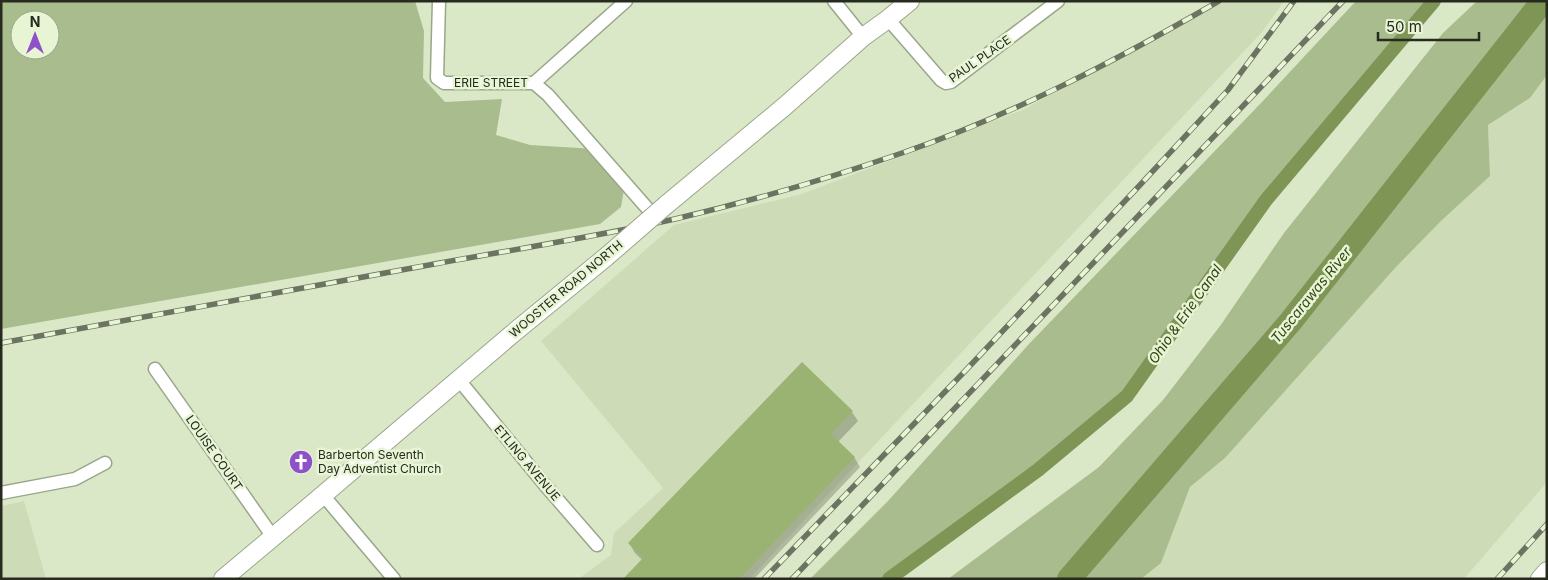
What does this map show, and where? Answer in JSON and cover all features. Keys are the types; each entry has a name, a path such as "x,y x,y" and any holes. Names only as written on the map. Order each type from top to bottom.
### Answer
{"main road":[{"name":"WOOSTER ROAD NORTH","path":"223,579 606,257 656,210 785,106 863,37 910,1"}],"street":[{"name":"ERIE STREET","path":"439,1 437,78 444,83 534,83 548,94 656,210"},
{"path":"534,83 626,1"},
{"path":"834,1 863,37"},
{"name":"PAUL PLACE","path":"888,19 941,80 946,83 950,82 1058,1"},
{"name":"LOUISE COURT","path":"155,369 273,538"},
{"name":"ETLING AVENUE","path":"459,380 596,545"},
{"path":"1,493 75,479 105,463"},
{"path":"323,495 394,579"}],"shaded area":[{"path":"1,1 415,1 424,31 423,78 445,102 502,99 496,135 530,145 595,149 625,183 621,207 600,224 1,329"},
{"path":"1226,1 1284,1 1262,32 749,579 578,579 611,555 614,533 663,488 541,341 674,225 802,194 1020,111"},
{"path":"1356,1 1434,1 1266,200 1127,396 889,579 810,579 888,501 1029,344 1261,103"},
{"path":"1477,1 1547,1 1547,75 1530,98 1488,125 1490,176 1441,221 1396,267 1225,458 1190,487 1161,563 1141,579 948,579 1099,467 1163,400 1220,326 1284,233 1443,33"},
{"path":"1547,75 1547,482 1464,579 1141,579 1161,563 1190,487 1225,458 1396,267 1441,221 1490,176 1488,125 1530,98"},
{"path":"24,501 46,579 1,579 1,506"}],"building":[{"path":"802,362 853,411 831,434 855,457 739,579 623,579 643,558 628,543"}],"waterway":[{"name":"Ohio & Erie Canal","path":"889,579 1038,470 1127,396 1266,200 1434,1"},
{"name":"Tuscarawas River","path":"1069,579 1291,321 1543,1"}],"railway":[{"path":"1,343 614,232 704,212 818,181 874,163 984,122 1103,65 1219,1"},
{"path":"764,579 967,369 1228,90 1294,1"},
{"path":"792,579 1343,1"},
{"path":"1497,579 1547,524"}],"place":[{"name":"Barberton Seventh Day Adventist Church","path":"301,462"}]}
